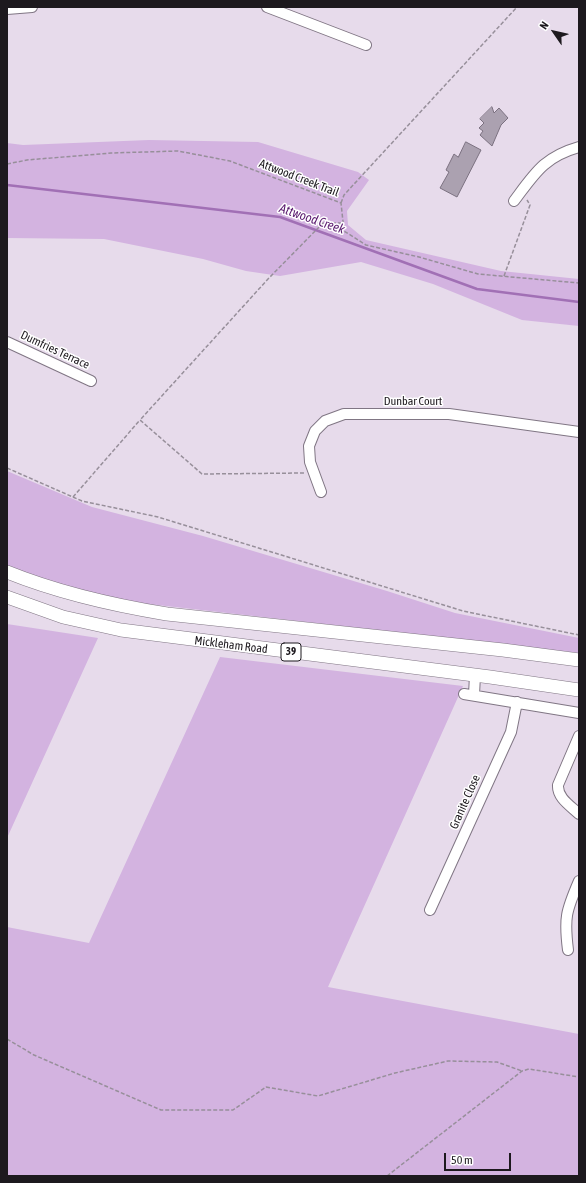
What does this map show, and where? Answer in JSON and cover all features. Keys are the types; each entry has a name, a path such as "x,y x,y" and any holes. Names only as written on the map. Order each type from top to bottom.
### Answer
{"main road":[{"name":"Mickleham Road","path":"7,572 72,595 132,608 579,660"},
{"name":"Mickleham Road","path":"7,597 63,617 121,630 475,675 579,690"}],"street":[{"path":"7,9 32,7"},
{"path":"267,7 366,45"},
{"path":"514,201 541,165 561,152 579,147"},
{"name":"Dumfries Terrace","path":"7,342 91,381"},
{"name":"Dunbar Court","path":"322,492 310,462 309,446 315,431 325,421 344,414 449,414 579,432"},
{"path":"475,675 469,694 579,713"},
{"name":"Granite Close","path":"430,910 511,732 516,702"},
{"path":"579,736 558,785 558,790 562,798 579,814"},
{"path":"568,950 565,924 569,904 579,881"}],"path":[{"path":"341,203 350,190 516,7"},
{"name":"Attwood Creek Trail","path":"7,164 27,160 178,151 230,160 341,203 343,223"},
{"path":"504,276 530,205 521,192"},
{"path":"73,497 140,420 268,279 323,223 343,223 344,231 366,245 419,257 478,274 579,283"},
{"path":"140,420 202,474 314,473"},
{"path":"7,468 82,500 158,517 463,611 579,635"},
{"path":"7,1039 34,1056 161,1110 233,1110 266,1087 318,1096 395,1073 448,1061 497,1062 522,1071"},
{"path":"387,1176 522,1071 529,1069 579,1077"}],"shaded area":[{"path":"149,140 258,142 358,172 369,180 347,211 348,225 366,240 501,271 579,279 579,326 522,320 433,284 361,262 280,276 246,271 203,259 104,239 7,238 7,143 23,145"},
{"path":"7,471 92,507 203,536 455,613 579,638 579,653 131,602 50,582 7,565"},
{"path":"7,624 98,638 7,838"},
{"path":"220,657 463,686 328,987 579,1034 579,1176 7,1176 7,927 89,943"}],"building":[{"path":"492,107 494,113 499,108 508,118 501,125 492,146 480,135 483,131 479,128 484,123 480,119"},
{"path":"466,142 481,150 457,197 440,188 449,172 446,170 454,154 458,157"}],"waterway":[{"name":"Attwood Creek","path":"7,185 280,217 477,289 579,302"}]}
